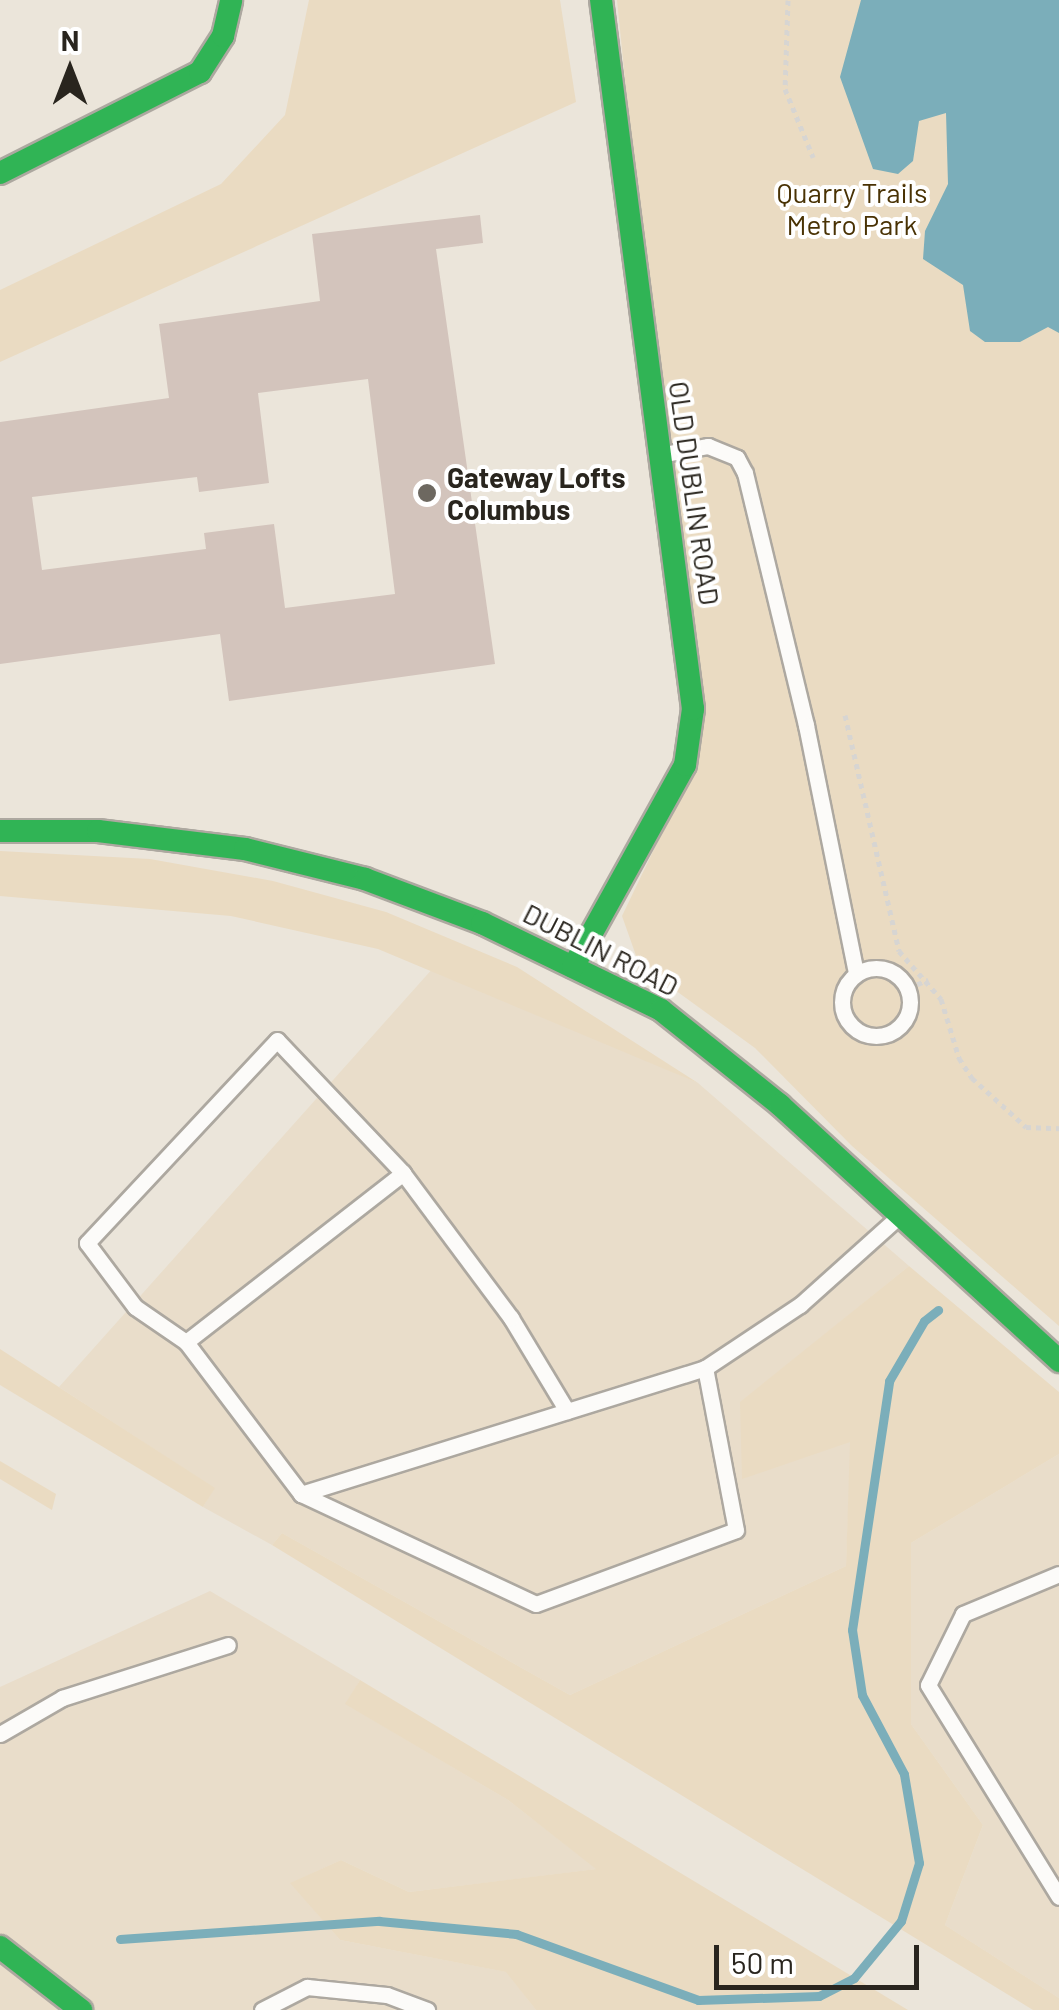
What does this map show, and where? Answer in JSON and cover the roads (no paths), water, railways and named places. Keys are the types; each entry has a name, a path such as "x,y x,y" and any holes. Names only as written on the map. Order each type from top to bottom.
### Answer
{"street":[{"path":"0,173 200,72 223,36 231,0"},
{"name":"OLD DUBLIN ROAD","path":"574,968 689,748 693,686 657,455 602,0"},
{"name":"DUBLIN ROAD","path":"0,832 98,832 244,849 365,879 482,923 661,1010 780,1105 1059,1361"},
{"path":"2,1952 82,2010"}],"lane":[{"path":"657,455 708,446 737,458 745,473 806,725 856,974 841,1004 850,1026 871,1036 904,1023 908,988 891,971 856,974"},
{"path":"568,1411 511,1318 403,1174 276,1040 88,1242 135,1307 186,1342 301,1494 536,1604 736,1530 705,1368"},
{"path":"186,1342 403,1174"},
{"path":"301,1494 705,1368 800,1305 898,1216"},
{"path":"1059,1574 963,1614 928,1685 1059,1897"},
{"path":"0,1734 62,1698 228,1644"},
{"path":"262,2010 307,1987 387,1995 427,2010"}],"water":[{"path":"861,0 1059,0 1059,333 1048,327 1020,342 985,342 970,331 963,285 923,259 925,231 948,184 946,113 919,121 913,161 898,174 873,169 840,77"}],"waterway":[{"path":"120,1939 379,1921 516,1934 698,2000 819,1996 854,1978 901,1921 919,1863 904,1774 862,1695 852,1630 889,1381 924,1321 938,1310"}],"place":[{"name":"Gateway Lofts Columbus","path":"427,493"}],"park label":[{"name":"Quarry Trails Metro Park","path":"852,208"}]}
